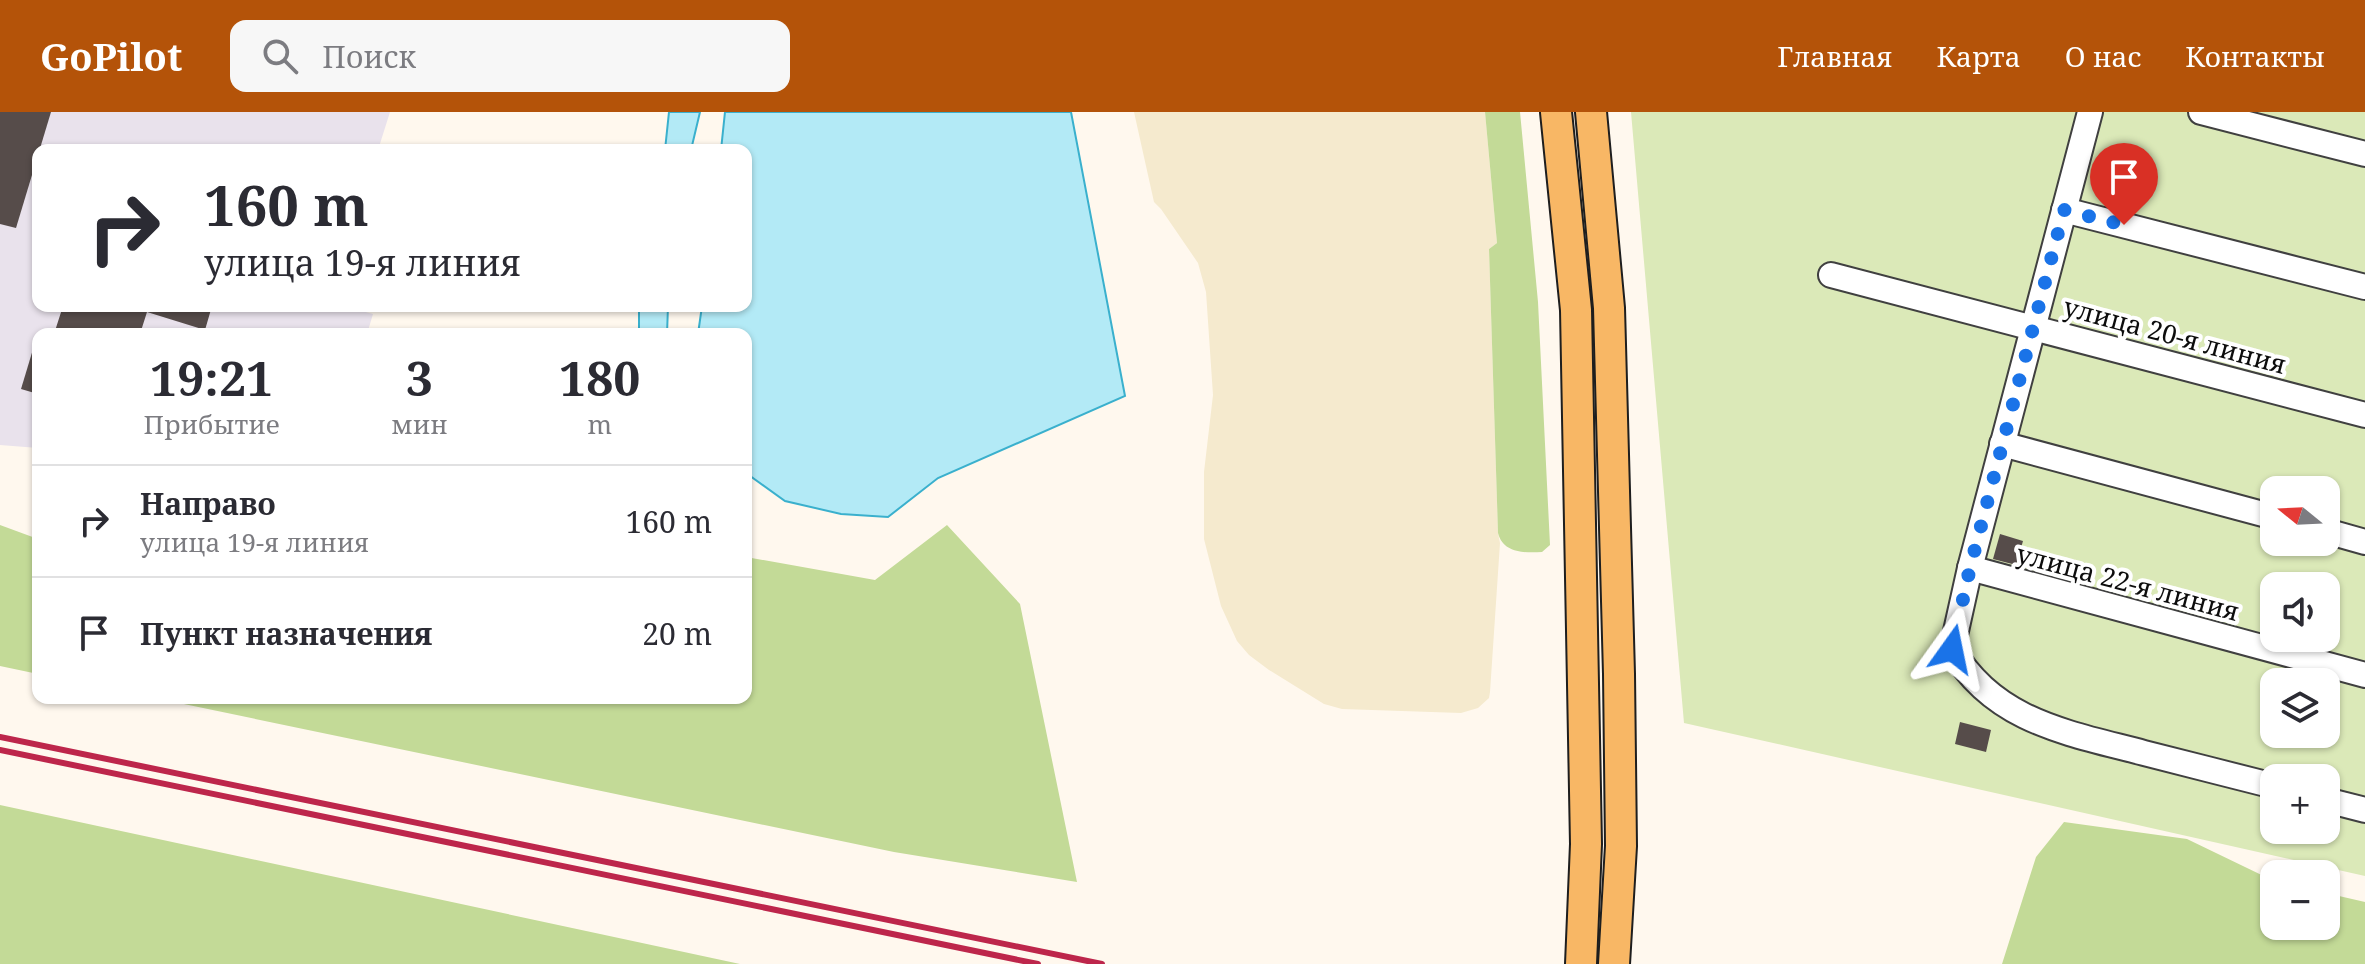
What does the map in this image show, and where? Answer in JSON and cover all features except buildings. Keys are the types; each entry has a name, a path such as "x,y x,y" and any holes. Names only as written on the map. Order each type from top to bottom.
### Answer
{"main road":[{"path":"1556,112 1576,310 1586,844 1581,959"},
{"path":"1591,112 1609,308 1620,705 1621,846 1615,960"}],"street":[{"path":"2090,112 1970,568 1952,649 1969,674 1997,700 2029,719 2079,736 2260,782"},
{"path":"2201,112 2365,154"},
{"path":"2064,210 2365,287"},
{"name":"улица 20-я линия","path":"1831,275 2365,415"},
{"path":"2002,444 2260,513"},
{"path":"2340,535 2365,542"},
{"name":"улица 22-я линия","path":"1970,568 2365,675"},
{"path":"2340,804 2365,810"}],"shaded area":[{"path":"0,112 390,112 380,144 32,144 32,312 373,314 369,328 32,328 32,448 0,445"},
{"path":"1134,112 1485,112 1497,243 1489,249 1500,543 1490,692 1489,698 1478,708 1461,713 1342,709 1324,704 1269,670 1237,641 1221,606 1204,539 1204,472 1213,395 1206,292 1198,263 1154,202"}],"green space":[{"path":"1485,112 1520,112 1538,302 1550,545 1542,552 1521,552 1509,548 1498,533 1489,249 1497,243"},
{"path":"1631,112 2365,112 2365,876 2340,870 2340,860 2294,860 1684,723"},
{"path":"0,525 32,537 32,673 0,666"},
{"path":"947,525 1020,604 1077,882 894,852 184,704 752,704 752,558 875,580"},
{"path":"0,805 740,964 0,964"},
{"path":"2064,822 2187,839 2260,874 2260,940 2340,940 2340,896 2365,902 2365,964 2002,964 2036,857"}],"water":[{"path":"669,112 700,112 692,144 666,144"},
{"path":"725,112 1071,112 1125,396 938,478 888,517 841,514 785,501 752,477 752,328 699,328 701,312 752,312 752,144 722,144"},
{"path":"639,312 668,312 667,328 639,328"}],"railway":[{"path":"0,737 1102,964"},
{"path":"0,750 1038,964"}],"route":[{"path":"1952,649 1970,568 2064,210 2124,225"}]}
